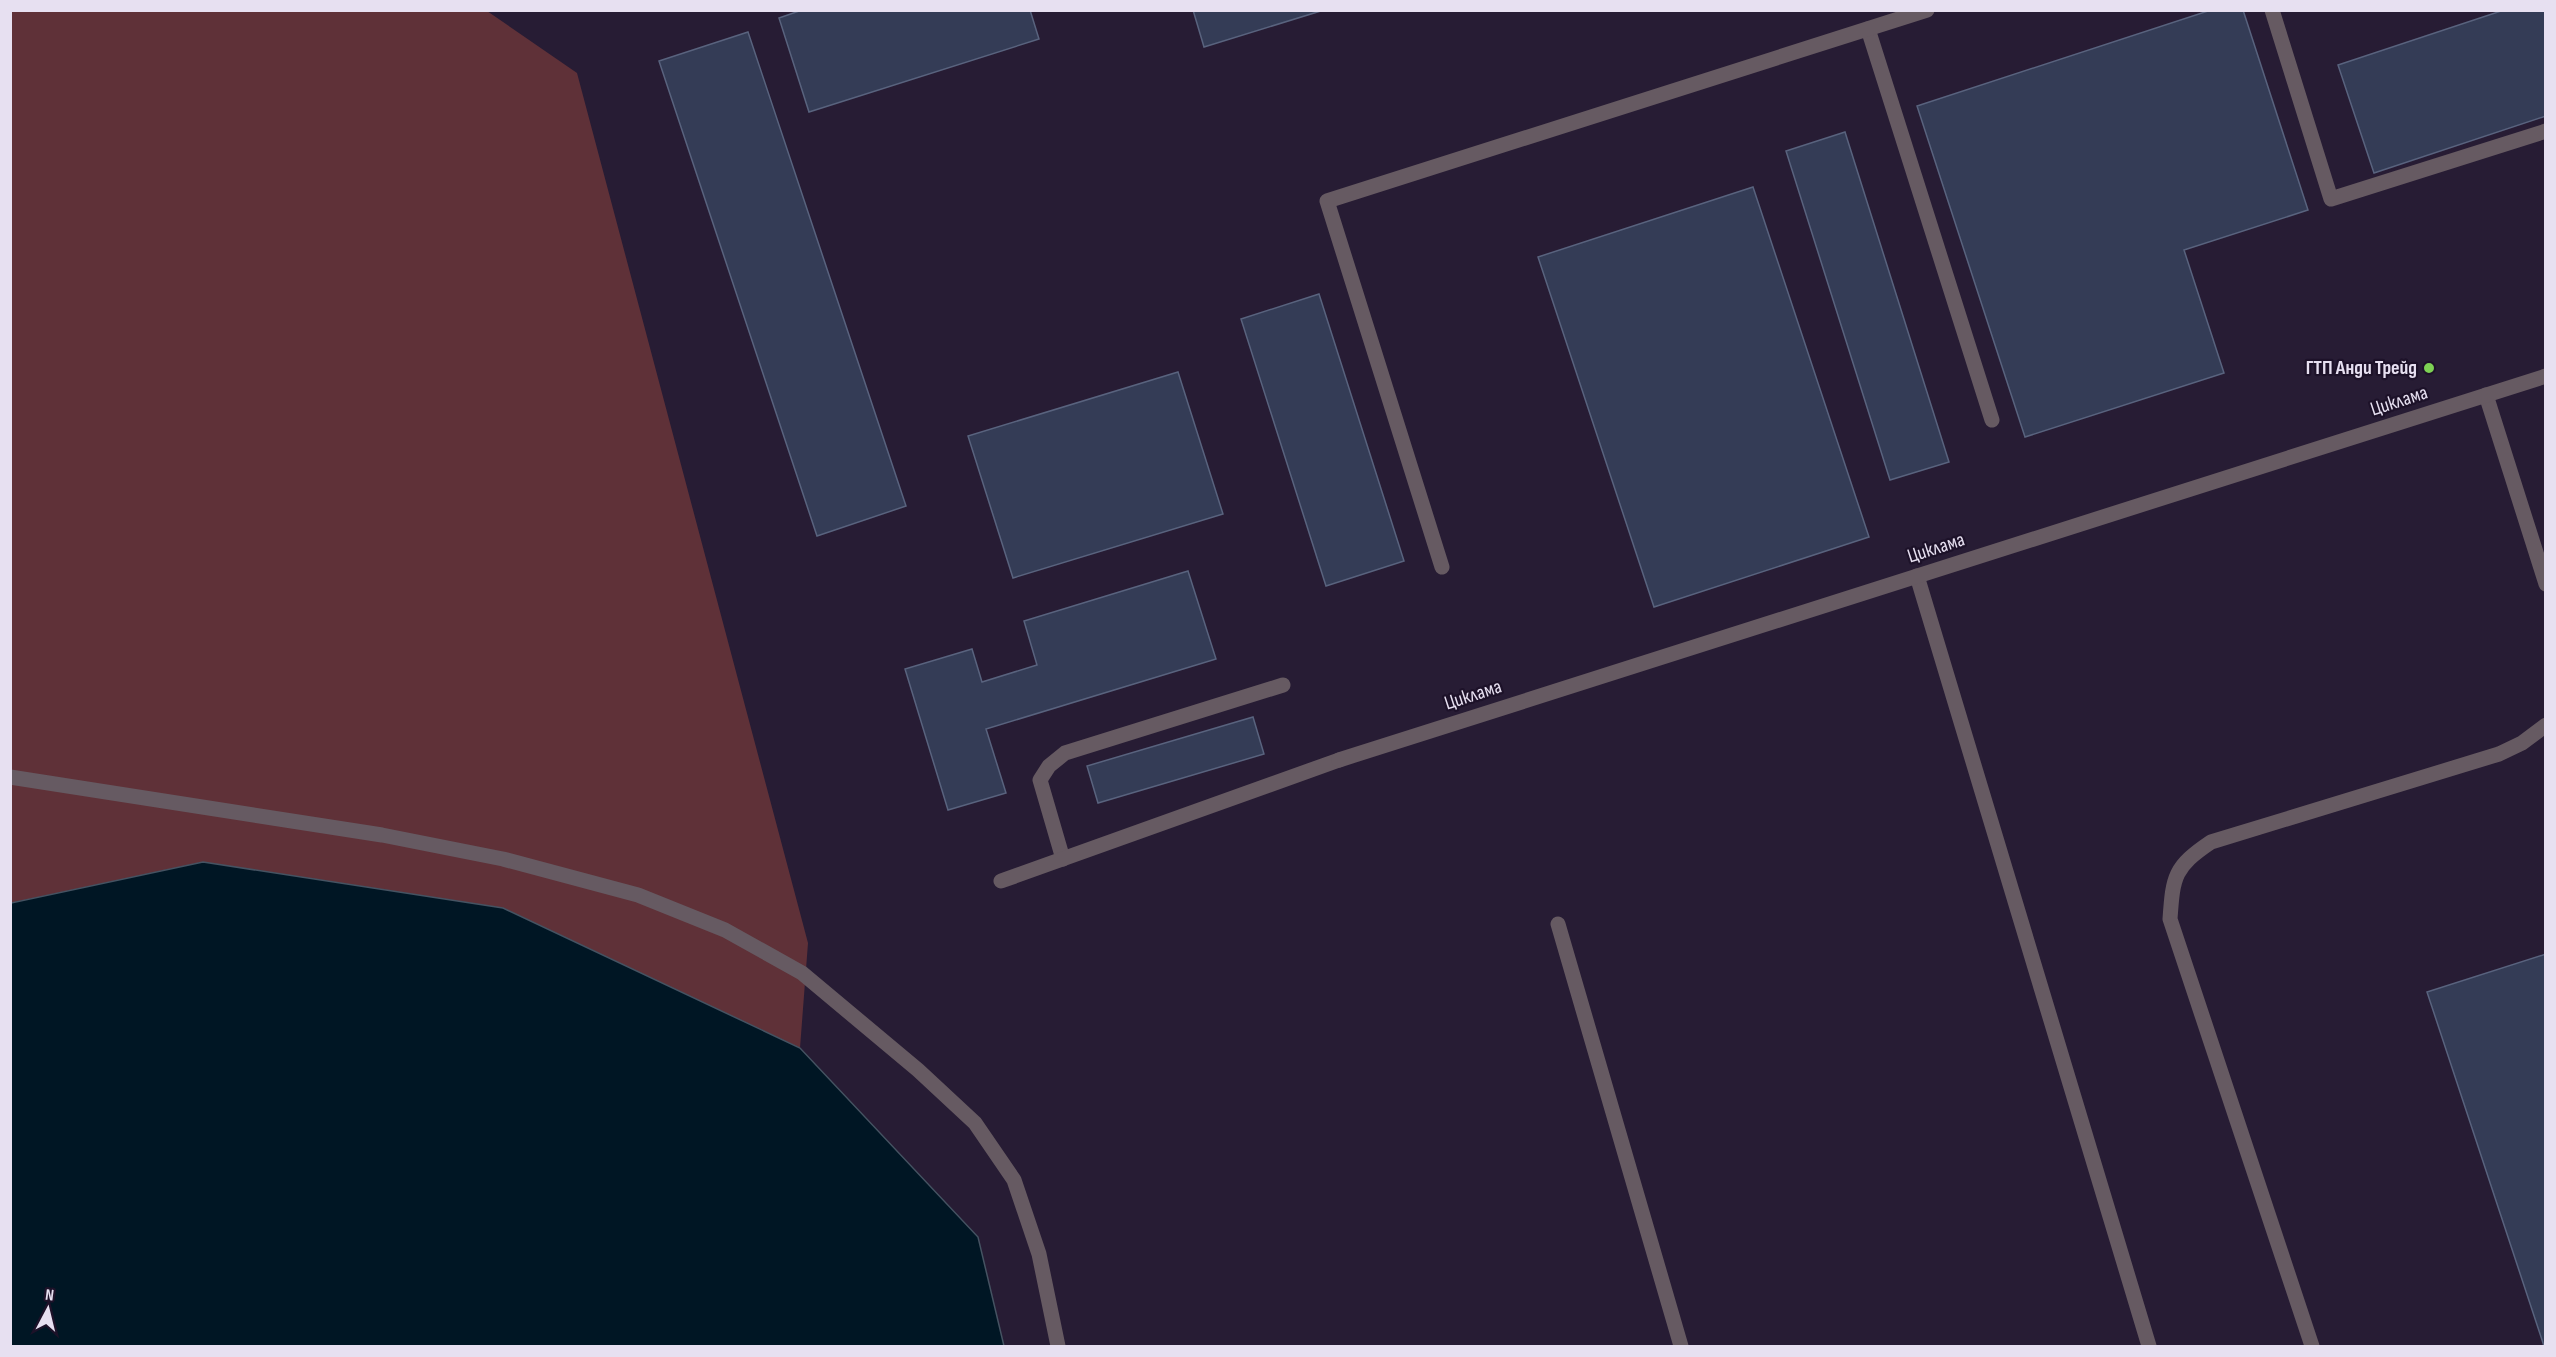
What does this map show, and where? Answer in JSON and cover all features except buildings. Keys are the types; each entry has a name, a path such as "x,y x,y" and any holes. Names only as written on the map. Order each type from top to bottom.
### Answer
{"street":[{"path":"1442,567 1327,201 1927,10"},
{"path":"2272,10 2331,199 2546,131"},
{"path":"1868,29 1992,420"},
{"name":"Циклама","path":"1001,881 1339,760 2546,376"},
{"path":"2486,395 2546,584"},
{"path":"1917,576 2149,1347"},
{"path":"1063,859 1040,780 1049,766 1065,753 1283,685"},
{"path":"2312,1347 2170,919 2172,888 2185,860 2211,842 2499,754 2522,743 2546,725"},
{"path":"10,777 382,835 503,859 638,895 725,930 802,973 918,1070 975,1123 1014,1180 1039,1254 1058,1347"},
{"path":"1558,924 1682,1347"}],"shaded area":[{"path":"10,11 487,11 577,73 808,943 800,1048 503,908 203,862 11,903"}],"water":[{"path":"203,862 503,908 800,1048 978,1237 1004,1346 11,1346 11,903"}],"place":[{"name":"ГТП Анди Трейд","path":"2429,368"}]}
